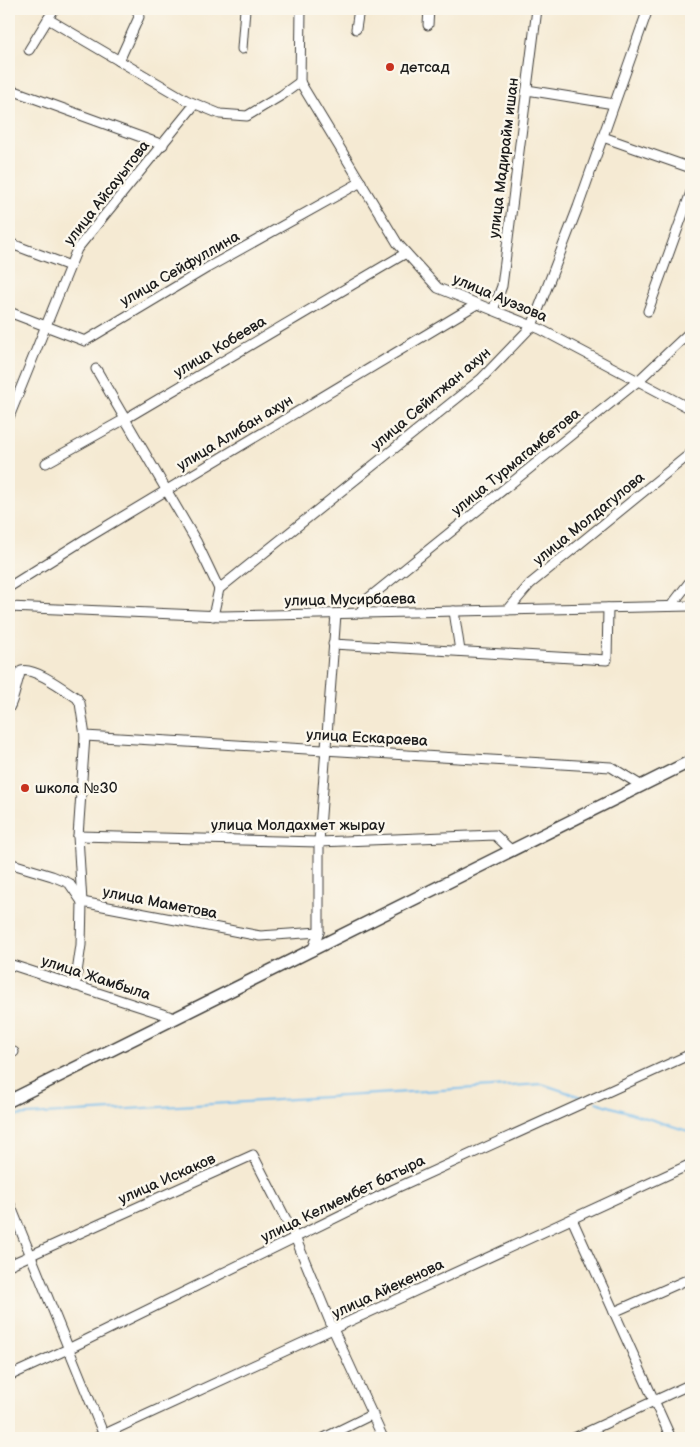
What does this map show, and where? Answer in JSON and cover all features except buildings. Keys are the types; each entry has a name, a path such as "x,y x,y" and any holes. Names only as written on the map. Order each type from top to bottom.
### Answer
{"main road":[{"path":"9,1101 691,761"}],"street":[{"path":"29,50 54,9"},
{"path":"118,60 139,17 138,9"},
{"path":"242,49 245,9"},
{"path":"48,19 186,100 220,114 246,116 300,82 301,9"},
{"path":"356,29 359,9"},
{"path":"428,25 429,9"},
{"name":"улица Мадирайм ишан","path":"493,310 502,286 537,9"},
{"name":"улица Сейитжан ахун","path":"219,589 481,379 532,326 578,207 648,9"},
{"name":"улица Ауэзова","path":"300,82 398,244 438,288 532,326 691,408"},
{"path":"9,89 163,145"},
{"path":"526,90 614,104"},
{"name":"улица Айсауытова","path":"9,417 12,402 46,326 77,249 195,104"},
{"path":"603,137 691,168"},
{"name":"улица Сейфуллина","path":"9,312 85,341 207,268 361,182"},
{"path":"648,311 691,192"},
{"path":"9,243 70,266"},
{"name":"улица Кобеева","path":"46,463 125,419 406,253"},
{"name":"улица Алибан ахун","path":"9,587 166,490 477,304"},
{"name":"улица Турмагамбетова","path":"361,613 365,602 638,381 691,331"},
{"path":"96,369 196,541 219,589 214,616"},
{"name":"улица Молдагулова","path":"508,610 530,584 691,453"},
{"path":"671,606 691,580"},
{"name":"улица Мусирбаева","path":"9,607 214,616 691,606"},
{"path":"333,644 607,660 608,608"},
{"path":"454,611 460,651"},
{"path":"312,951 319,932 319,842 336,614"},
{"path":"9,708 13,700 16,681 21,671 25,670 34,672 48,680 77,698 80,703 85,736 78,836 82,902 81,945 74,986"},
{"name":"улица Ескараева","path":"85,736 611,767 642,786"},
{"name":"улица Молдахмет жырау","path":"78,836 319,842 495,835 512,851"},
{"name":"улица Маметова","path":"9,863 69,883 82,902 260,936 319,932"},
{"name":"улица Жамбыла","path":"9,964 175,1018"},
{"name":"улица Келмембет батыра","path":"9,1376 68,1349 394,1188 691,1054"},
{"name":"улица Искаков","path":"9,1265 253,1155 295,1237"},
{"name":"улица Айекенова","path":"101,1437 691,1164"},
{"path":"9,1202 101,1437"},
{"path":"572,1219 671,1438"},
{"path":"295,1237 333,1329 383,1438"},
{"path":"614,1312 691,1278"},
{"path":"574,1438 691,1384"},
{"path":"324,1438 373,1414"}],"waterway":[{"path":"11,1116 542,1084 587,1099"},
{"path":"596,1102 691,1132"}],"place":[{"name":"детсад","path":"390,67"},
{"name":"школа №30","path":"25,788"}]}
